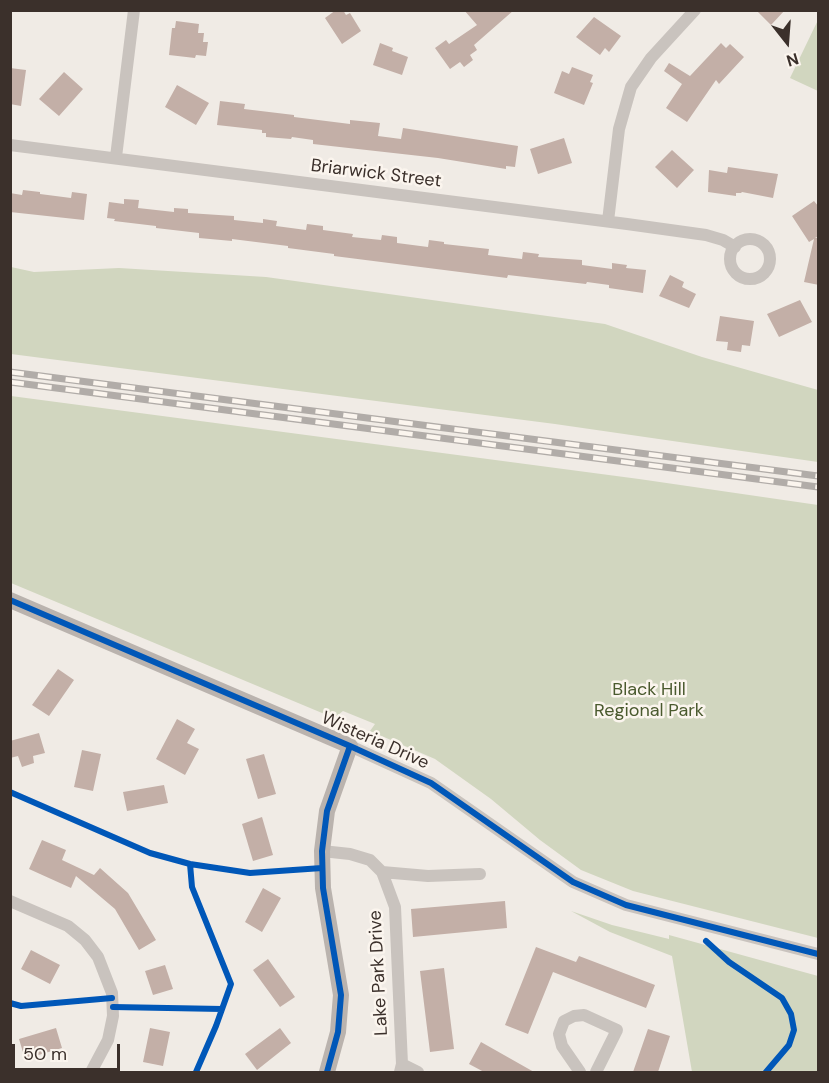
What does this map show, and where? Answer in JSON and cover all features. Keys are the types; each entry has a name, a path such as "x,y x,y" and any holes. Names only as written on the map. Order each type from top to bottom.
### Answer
{"street":[{"path":"116,157 134,10"},
{"path":"608,221 619,129 631,87 651,58 695,10"},
{"name":"Briarwick Street","path":"10,145 608,221 706,235 723,240 735,247"},
{"name":"Wisteria Drive","path":"10,600 350,746 430,783 573,882 626,905 819,954"},
{"path":"327,1072 338,1032 341,995 323,888 322,851 327,811 350,746"},
{"path":"322,851 350,854 370,860 382,872 428,876 480,874"},
{"name":"Lake Park Drive","path":"382,872 395,907 401,1068"},
{"path":"10,901 68,926 86,940 98,957 112,993 113,1016 108,1040 91,1072"},
{"path":"580,1072 562,1046 559,1034 564,1021 574,1016 584,1015 617,1030 596,1072"},
{"path":"401,1068 418,1072"}],"green space":[{"path":"818,20 818,91 790,78"},
{"path":"11,267 34,272 119,268 266,277 605,324 702,357 818,390 818,462 555,424 11,354"},
{"name":"Black Hill Regional Park","path":"11,396 639,479 818,505 818,938 633,891 581,870 540,840 491,799 435,759 370,731 375,724 343,711 334,718 11,583"},
{"path":"571,911 612,925 669,939 669,935 818,976 818,1072 692,1072 672,956 610,932"}],"building":[{"path":"336,10 343,10 346,15 350,13 361,31 342,44 325,18"},
{"path":"464,10 514,10 474,45 477,50 470,55 473,60 464,67 460,62 450,69 435,48 446,40 449,44 477,25"},
{"path":"756,10 785,10 771,25"},
{"path":"594,17 621,36 609,52 605,48 600,55 576,37"},
{"path":"176,21 199,24 198,33 204,33 203,42 208,42 206,56 196,55 195,58 169,55 172,28 175,28"},
{"path":"380,43 408,57 402,75 373,65"},
{"path":"721,43 726,48 730,44 744,57 719,84 716,80 687,122 666,108 682,84 664,71 669,63 690,76"},
{"path":"572,67 593,75 590,82 593,83 584,105 554,93 562,71 569,74"},
{"path":"10,68 26,70 21,106 10,104"},
{"path":"64,72 83,89 59,116 39,99"},
{"path":"177,85 209,103 196,125 165,107"},
{"path":"220,101 245,104 244,109 294,115 294,117 350,124 350,120 380,123 378,136 401,139 403,128 518,146 515,167 506,166 506,169 438,158 313,144 313,140 292,137 291,139 266,137 266,133 262,133 262,130 217,125"},
{"path":"564,138 572,163 538,174 530,149"},
{"path":"672,150 694,170 677,188 655,167"},
{"path":"728,167 778,174 773,198 742,192 736,193 736,196 708,192 709,170 727,173"},
{"path":"23,190 71,198 72,192 87,194 84,220 10,212 10,193 22,195"},
{"path":"124,199 139,200 138,208 174,212 174,208 188,209 188,213 234,216 234,220 263,223 263,219 277,221 276,226 306,230 307,224 323,226 323,230 353,234 352,237 381,240 382,235 397,237 397,243 428,247 429,240 444,242 444,244 489,249 488,255 522,259 523,252 539,254 538,257 582,260 582,265 612,269 612,263 627,265 626,268 646,270 643,293 587,282 586,284 508,275 507,278 334,256 334,254 288,248 288,246 232,239 232,241 199,238 199,233 156,228 156,226 114,221 115,219 107,218 109,202 124,204"},
{"path":"814,201 819,207 819,236 815,238 819,238 819,285 804,282 814,239 809,242 792,216"},
{"path":"670,275 684,282 682,287 696,294 689,308 659,296"},
{"path":"800,300 812,322 779,337 767,314"},
{"path":"720,316 754,321 750,346 742,345 741,352 727,350 728,342 716,341"},
{"path":"58,669 74,680 49,716 32,705"},
{"path":"177,719 195,729 187,743 199,749 185,775 156,759"},
{"path":"39,733 45,753 33,756 34,763 22,767 18,756 10,758 10,741"},
{"path":"82,750 101,754 93,791 74,787"},
{"path":"264,754 276,794 258,799 246,759"},
{"path":"164,785 168,803 127,811 123,792"},
{"path":"262,817 273,855 253,861 242,824"},
{"path":"42,840 66,850 62,860 94,875 100,868 128,893 156,940 139,950 115,909 76,876 71,888 29,869"},
{"path":"263,888 281,898 262,932 245,922"},
{"path":"505,901 507,928 413,937 411,909"},
{"path":"536,947 576,962 579,956 655,985 646,1008 553,972 528,1034 505,1025"},
{"path":"31,950 60,965 50,984 21,969"},
{"path":"268,959 295,997 280,1007 253,970"},
{"path":"165,965 173,989 153,995 145,971"},
{"path":"444,968 454,1049 430,1052 420,971"},
{"path":"56,1028 62,1048 25,1059 19,1039"},
{"path":"150,1028 170,1032 163,1066 143,1062"},
{"path":"280,1028 291,1043 257,1070 245,1054"},
{"path":"648,1029 670,1036 658,1072 633,1072"},
{"path":"481,1042 534,1072 484,1072 469,1064"}],"railway":[{"path":"10,372 818,476"},
{"path":"10,382 818,487"}],"cycle path":[{"path":"10,600 431,783 573,882 626,905 818,954"},
{"path":"327,1072 338,1032 341,995 323,888 322,851 327,811 350,746"},
{"path":"10,792 150,853 190,864 250,873 322,868"},
{"path":"190,864 192,887 231,984 196,1072"},
{"path":"706,941 729,962 782,998 791,1014 794,1030 789,1045 766,1072"},
{"path":"10,1003 21,1006 112,998"},
{"path":"113,1007 222,1009"}]}
